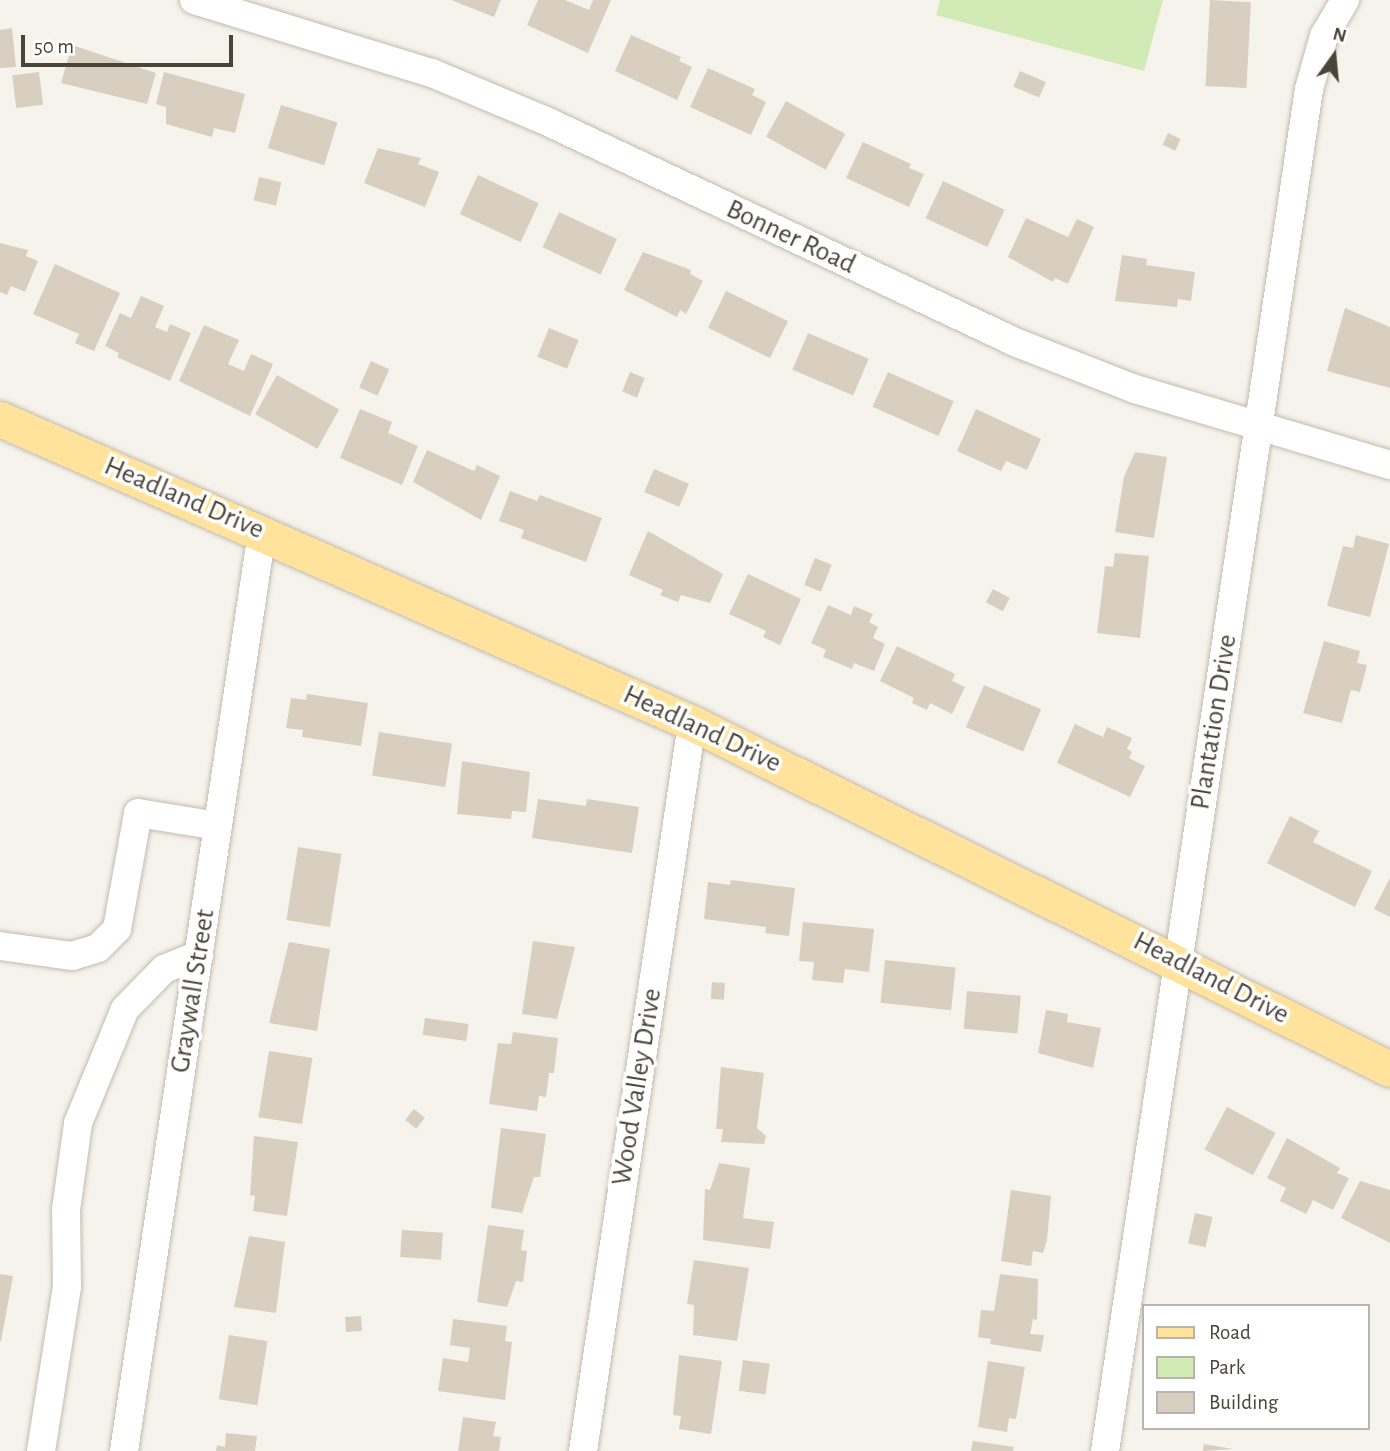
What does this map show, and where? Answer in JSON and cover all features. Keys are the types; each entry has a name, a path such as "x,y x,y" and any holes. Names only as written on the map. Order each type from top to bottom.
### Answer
{"main road":[{"name":"Headland Drive","path":"0,419 692,723 1178,961 1390,1069"}],"street":[{"name":"Bonner Road","path":"194,0 432,73 544,120 1017,344 1135,389 1390,466"},
{"name":"Plantation Drive","path":"1105,1451 1309,89 1324,36 1345,0"},
{"name":"Graywall Street","path":"124,1451 262,532"},
{"name":"Wood Valley Drive","path":"583,1451 692,723"},
{"path":"0,946 72,956 98,948 117,929 138,813 218,826"},
{"path":"41,1451 67,1287 66,1210 78,1123 125,1009 164,969 199,955"}],"green space":[{"path":"940,0 1163,0 1144,71 936,15"}],"building":[{"path":"451,0 501,0 494,17"},
{"path":"538,0 565,0 589,10 593,0 611,0 588,53 527,25"},
{"path":"1210,0 1251,2 1246,88 1205,86"},
{"path":"12,28 16,67 0,68 0,30"},
{"path":"631,35 681,57 679,61 692,67 677,100 615,71"},
{"path":"72,45 156,73 147,104 61,83"},
{"path":"708,68 755,89 752,95 766,102 751,135 690,107"},
{"path":"1020,71 1046,82 1039,98 1013,87"},
{"path":"39,72 43,105 16,108 12,75"},
{"path":"164,72 245,94 235,133 214,128 212,137 166,124 166,107 156,104"},
{"path":"786,101 845,134 826,170 766,137"},
{"path":"281,105 337,122 324,165 268,148"},
{"path":"1168,133 1181,139 1175,151 1163,145"},
{"path":"863,142 911,164 909,168 924,174 909,207 846,178"},
{"path":"378,148 421,158 418,164 439,172 425,207 364,183"},
{"path":"478,175 539,203 521,242 460,214"},
{"path":"259,177 281,182 276,206 254,200"},
{"path":"943,181 1005,210 987,247 926,218"},
{"path":"559,212 617,239 601,274 543,247"},
{"path":"1026,218 1068,237 1077,219 1094,227 1068,284 1055,278 1053,282 1008,257"},
{"path":"0,243 28,250 26,256 38,261 25,292 11,286 7,295 0,292"},
{"path":"643,252 691,270 690,274 703,281 686,314 680,310 677,317 624,290"},
{"path":"1122,255 1147,259 1146,265 1195,272 1191,301 1178,299 1177,307 1115,301"},
{"path":"55,264 120,293 94,351 75,343 79,334 33,314"},
{"path":"726,291 788,321 770,358 708,328"},
{"path":"141,296 164,306 155,327 167,332 170,324 191,333 170,381 117,357 119,353 105,346 120,313 131,318"},
{"path":"1345,308 1390,327 1390,388 1327,371"},
{"path":"204,325 239,340 228,364 244,371 251,354 273,364 250,416 179,381"},
{"path":"549,328 579,340 567,369 537,357"},
{"path":"808,333 869,359 853,396 792,370"},
{"path":"371,361 389,369 377,396 359,387"},
{"path":"630,372 645,378 637,397 622,391"},
{"path":"888,372 954,401 938,436 873,407"},
{"path":"277,375 339,409 317,449 255,414"},
{"path":"360,409 392,422 388,433 418,446 402,485 340,458"},
{"path":"976,409 1041,439 1027,470 1006,461 1001,471 957,451"},
{"path":"427,450 474,471 477,465 500,476 481,520 413,482"},
{"path":"1135,452 1167,457 1154,538 1115,532 1124,477"},
{"path":"654,469 689,484 679,507 644,492"},
{"path":"510,491 537,501 540,495 602,518 586,562 521,538 524,530 499,521"},
{"path":"648,531 723,574 710,603 681,595 678,602 660,595 663,590 629,575"},
{"path":"1356,535 1389,544 1370,617 1327,606 1343,546 1353,548"},
{"path":"1115,553 1149,556 1140,638 1097,633 1105,566 1113,567"},
{"path":"815,558 832,565 821,592 804,585"},
{"path":"748,574 801,599 780,645 763,637 766,631 729,614"},
{"path":"993,589 1010,598 1003,611 986,602"},
{"path":"828,605 851,615 854,606 873,614 869,622 878,627 873,638 885,644 874,671 854,663 852,669 823,657 826,650 811,643"},
{"path":"1324,641 1360,651 1357,663 1367,665 1360,692 1351,690 1342,723 1303,713"},
{"path":"897,646 955,674 952,681 965,687 952,714 930,703 927,710 912,703 914,698 880,681"},
{"path":"984,685 1041,709 1023,752 966,727"},
{"path":"307,694 368,703 361,746 302,737 303,730 286,728 291,698 306,700"},
{"path":"1075,724 1103,737 1107,727 1132,738 1127,749 1132,752 1129,758 1145,766 1130,797 1057,763"},
{"path":"379,732 452,744 445,787 372,775"},
{"path":"462,761 530,772 526,812 512,811 511,819 457,814"},
{"path":"538,799 586,806 587,799 639,807 632,853 532,838"},
{"path":"1290,816 1319,831 1313,842 1372,871 1355,907 1267,863"},
{"path":"298,847 341,854 330,927 286,920"},
{"path":"1390,878 1390,917 1374,909"},
{"path":"731,880 795,888 789,936 765,933 766,927 704,919 708,882 730,885"},
{"path":"803,922 874,929 869,972 845,969 843,983 812,980 814,962 799,961"},
{"path":"533,941 575,947 557,1019 522,1014"},
{"path":"289,942 330,949 317,1031 269,1023"},
{"path":"885,960 956,967 951,1010 881,1003"},
{"path":"712,982 725,983 724,1000 711,999"},
{"path":"967,991 1021,996 1017,1034 964,1029"},
{"path":"1046,1010 1068,1014 1067,1022 1101,1028 1093,1068 1038,1053"},
{"path":"425,1018 469,1024 466,1041 423,1035"},
{"path":"513,1032 558,1038 554,1073 549,1073 546,1097 539,1096 537,1111 489,1104 498,1043 511,1044"},
{"path":"269,1051 312,1058 302,1124 259,1117"},
{"path":"721,1067 764,1073 757,1128 766,1136 764,1144 721,1142 723,1129 716,1129"},
{"path":"1227,1107 1276,1133 1253,1175 1204,1149"},
{"path":"414,1109 425,1118 416,1129 405,1120"},
{"path":"501,1128 546,1134 540,1177 534,1177 522,1213 491,1208"},
{"path":"254,1136 298,1142 287,1216 253,1211 255,1196 250,1195"},
{"path":"1287,1138 1340,1168 1337,1173 1349,1178 1333,1210 1313,1200 1306,1214 1280,1201 1286,1188 1267,1178"},
{"path":"719,1163 750,1168 743,1218 774,1222 770,1249 703,1240 705,1189 710,1190"},
{"path":"1360,1181 1390,1190 1390,1243 1341,1218"},
{"path":"1011,1190 1051,1196 1047,1240 1043,1253 1033,1251 1031,1266 1001,1261"},
{"path":"1195,1213 1213,1217 1206,1247 1188,1243"},
{"path":"488,1225 524,1230 521,1250 527,1251 523,1282 516,1281 507,1307 477,1302"},
{"path":"402,1230 443,1233 441,1260 400,1257"},
{"path":"249,1236 285,1242 276,1313 234,1307"},
{"path":"694,1260 749,1268 737,1341 693,1335 694,1305 687,1304"},
{"path":"0,1274 13,1276 1,1341 0,1341"},
{"path":"1000,1274 1038,1279 1037,1320 1033,1319 1030,1334 1044,1335 1041,1352 990,1344 991,1339 978,1337 981,1310 994,1311"},
{"path":"361,1316 362,1331 346,1332 345,1317"},
{"path":"453,1319 507,1326 505,1341 512,1342 505,1400 438,1391 443,1358 468,1362 470,1348 450,1345"},
{"path":"229,1335 268,1341 257,1405 219,1399"},
{"path":"679,1355 722,1361 711,1434 679,1429 681,1416 673,1415"},
{"path":"743,1360 770,1364 765,1394 739,1391"},
{"path":"988,1361 1025,1367 1016,1419 1009,1418 1007,1432 978,1427"},
{"path":"463,1417 496,1422 493,1436 501,1437 499,1451 458,1451"},
{"path":"226,1433 257,1436 255,1451 216,1451 217,1445 225,1447"},
{"path":"973,1441 1014,1447 1013,1451 971,1451"},
{"path":"1204,1444 1233,1449 1203,1451"}]}
